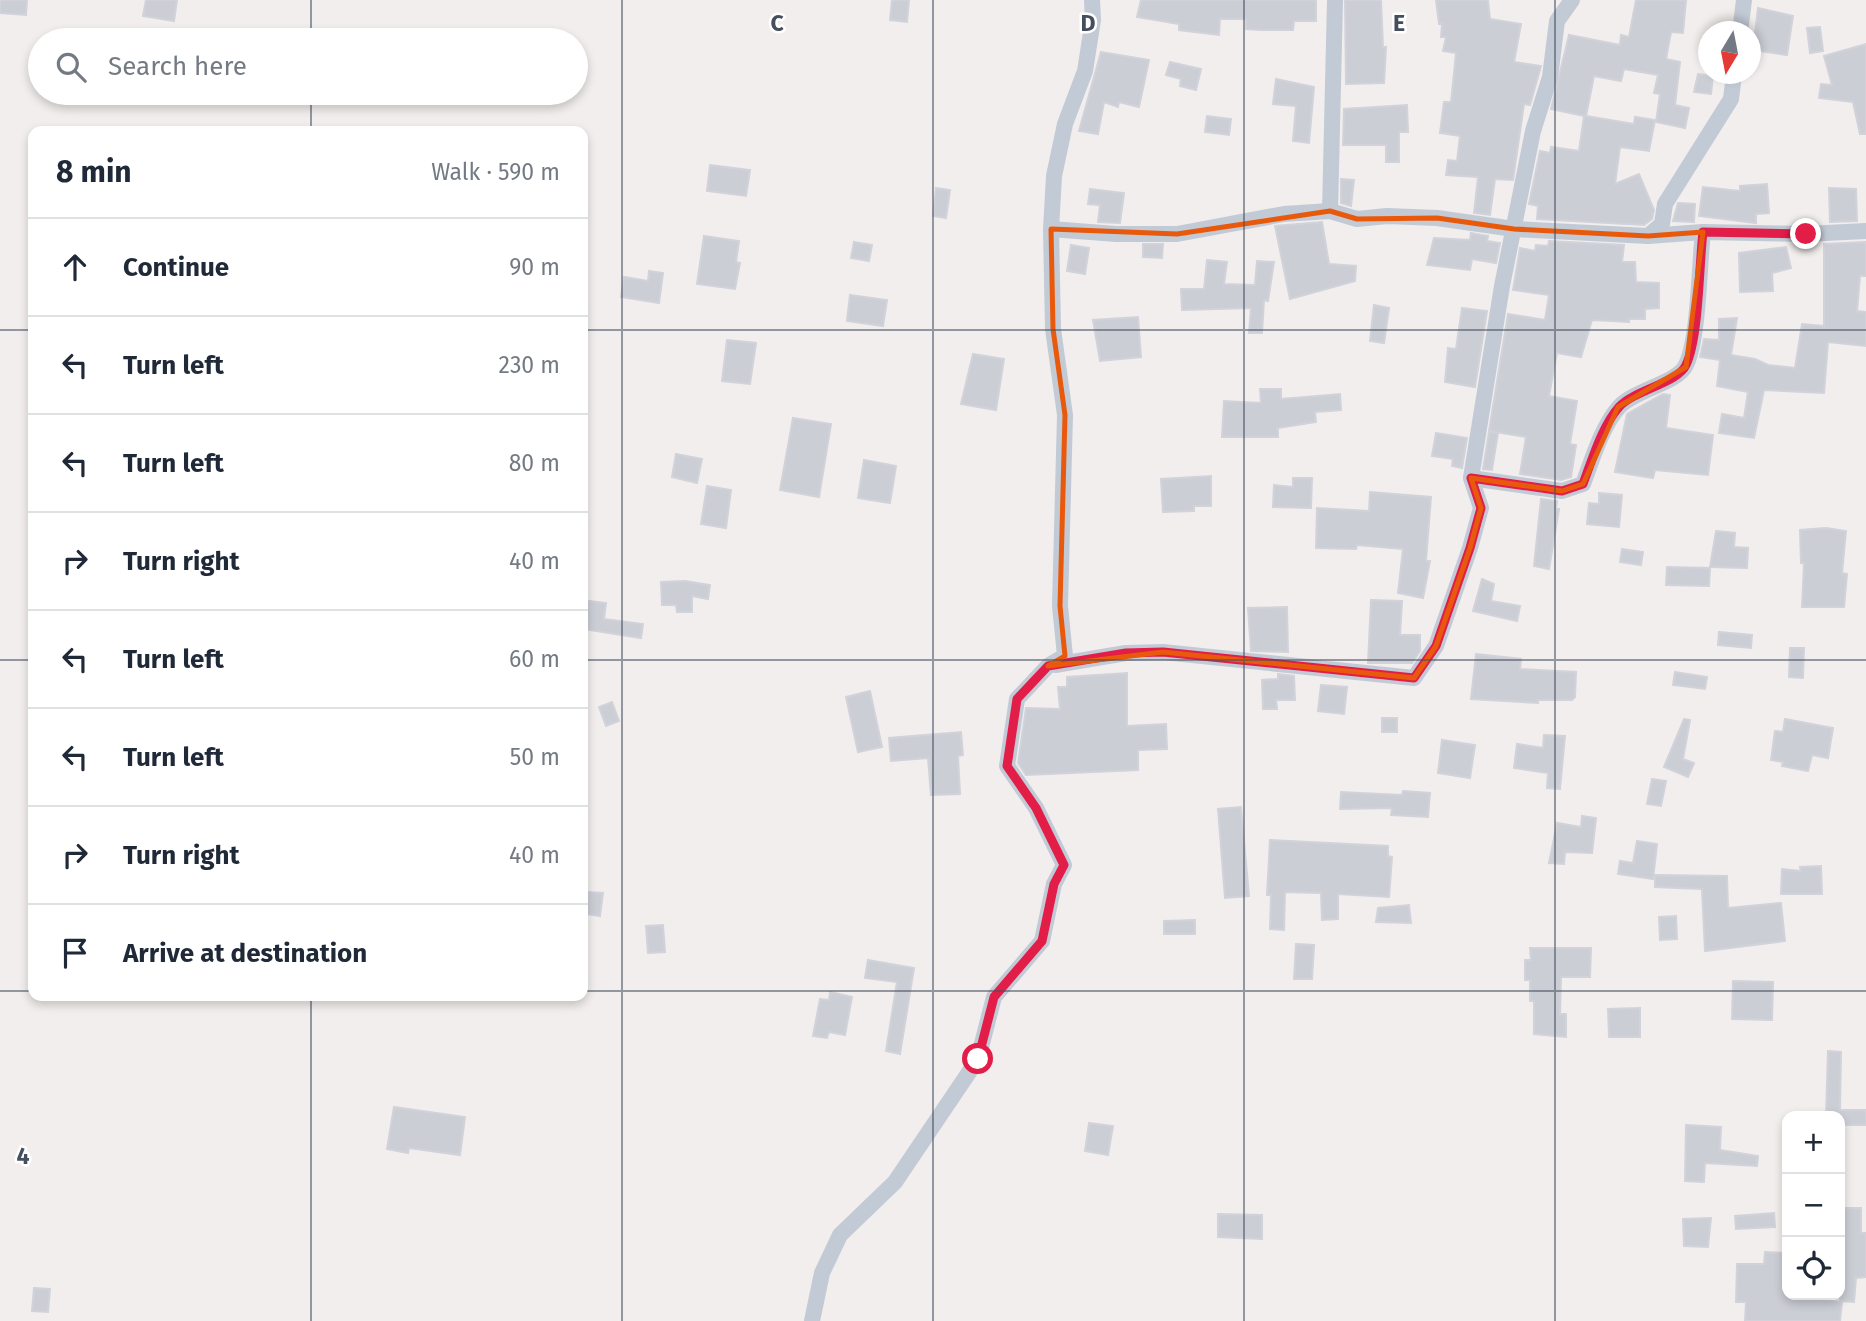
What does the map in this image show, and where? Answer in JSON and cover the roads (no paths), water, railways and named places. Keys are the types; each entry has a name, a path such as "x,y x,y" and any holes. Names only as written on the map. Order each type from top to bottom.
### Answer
{"street":[{"path":"812,1321 822,1273 840,1235 895,1182 978,1059 994,997 1042,941 1054,884 1064,865 1036,808 1007,766 1017,699 1048,666 1065,656 1060,606 1065,415 1053,328 1051,229 1054,176 1065,124 1085,71 1093,20 1092,0"},
{"path":"1330,211 1335,0"},
{"path":"1048,666 1126,653 1163,652 1414,678 1436,646 1481,508 1471,478 1514,229 1533,131 1550,77 1557,21 1572,0"},
{"path":"1741,21 1744,0"},
{"path":"1648,236 1662,224 1665,204 1731,99 1733,84"},
{"path":"1051,229 1116,234 1177,234 1283,214 1330,211 1357,219 1387,216 1437,218 1514,229 1648,236 1703,232 1806,234 1866,231"},
{"path":"1471,478 1562,491 1583,484 1618,407 1637,393 1671,378 1686,366 1695,334 1703,232"}]}
